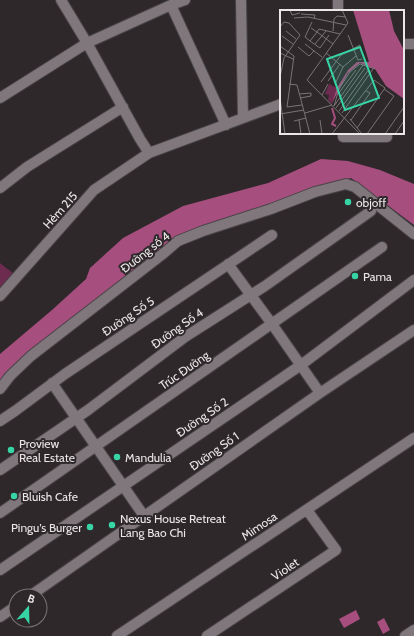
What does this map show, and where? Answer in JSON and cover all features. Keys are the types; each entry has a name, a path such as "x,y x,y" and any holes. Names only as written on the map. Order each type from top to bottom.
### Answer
{"street":[{"path":"61,0 87,43 140,139 150,153"},
{"path":"0,98 87,43 185,0"},
{"path":"241,0 243,118"},
{"path":"171,5 226,124"},
{"name":"Hẻm 215","path":"0,296 94,190 150,153 280,104"},
{"path":"0,188 27,167 123,107"},
{"path":"343,134 343,137 386,137"},
{"name":"Đường số 4","path":"0,389 10,376 31,356 152,263 178,241 315,192 346,184 355,187 377,208"},
{"path":"377,208 414,234"},
{"name":"Đường Số 4","path":"0,470 76,418 185,337 252,295 377,208"},
{"name":"Đường Số 5","path":"0,421 65,374 272,235"},
{"name":"Trúc Đường","path":"0,513 382,247"},
{"path":"228,264 252,295 320,393"},
{"name":"Đường Số 2","path":"0,570 301,365 414,280"},
{"name":"Đường Số 1","path":"41,588 320,393 414,330"},
{"path":"52,383 144,516"},
{"name":"Mimosa","path":"118,636 414,438"},
{"name":"Violet","path":"207,636 336,550 307,510"},
{"path":"405,636 414,630"}],"shaded area":[{"path":"321,159 348,161 380,170 414,184 414,225 351,178 174,238 139,268 28,352 9,370 7,376 0,385 0,354 86,279 90,268 123,238 183,206 268,183"},
{"path":"0,263 14,274 0,291"},
{"path":"356,610 360,619 344,628 339,619"},
{"path":"384,618 390,630 383,634 377,622"}],"place":[{"name":"objoff","path":"348,202"},
{"name":"Pama","path":"355,276"},
{"name":"Proview Real Estate","path":"11,450"},
{"name":"Mandulia","path":"117,457"},
{"name":"Bluish Cafe","path":"14,496"},
{"name":"Nexus House Retreat Lang Bao Chi","path":"112,525"},
{"name":"Pingu's Burger","path":"90,527"}]}
